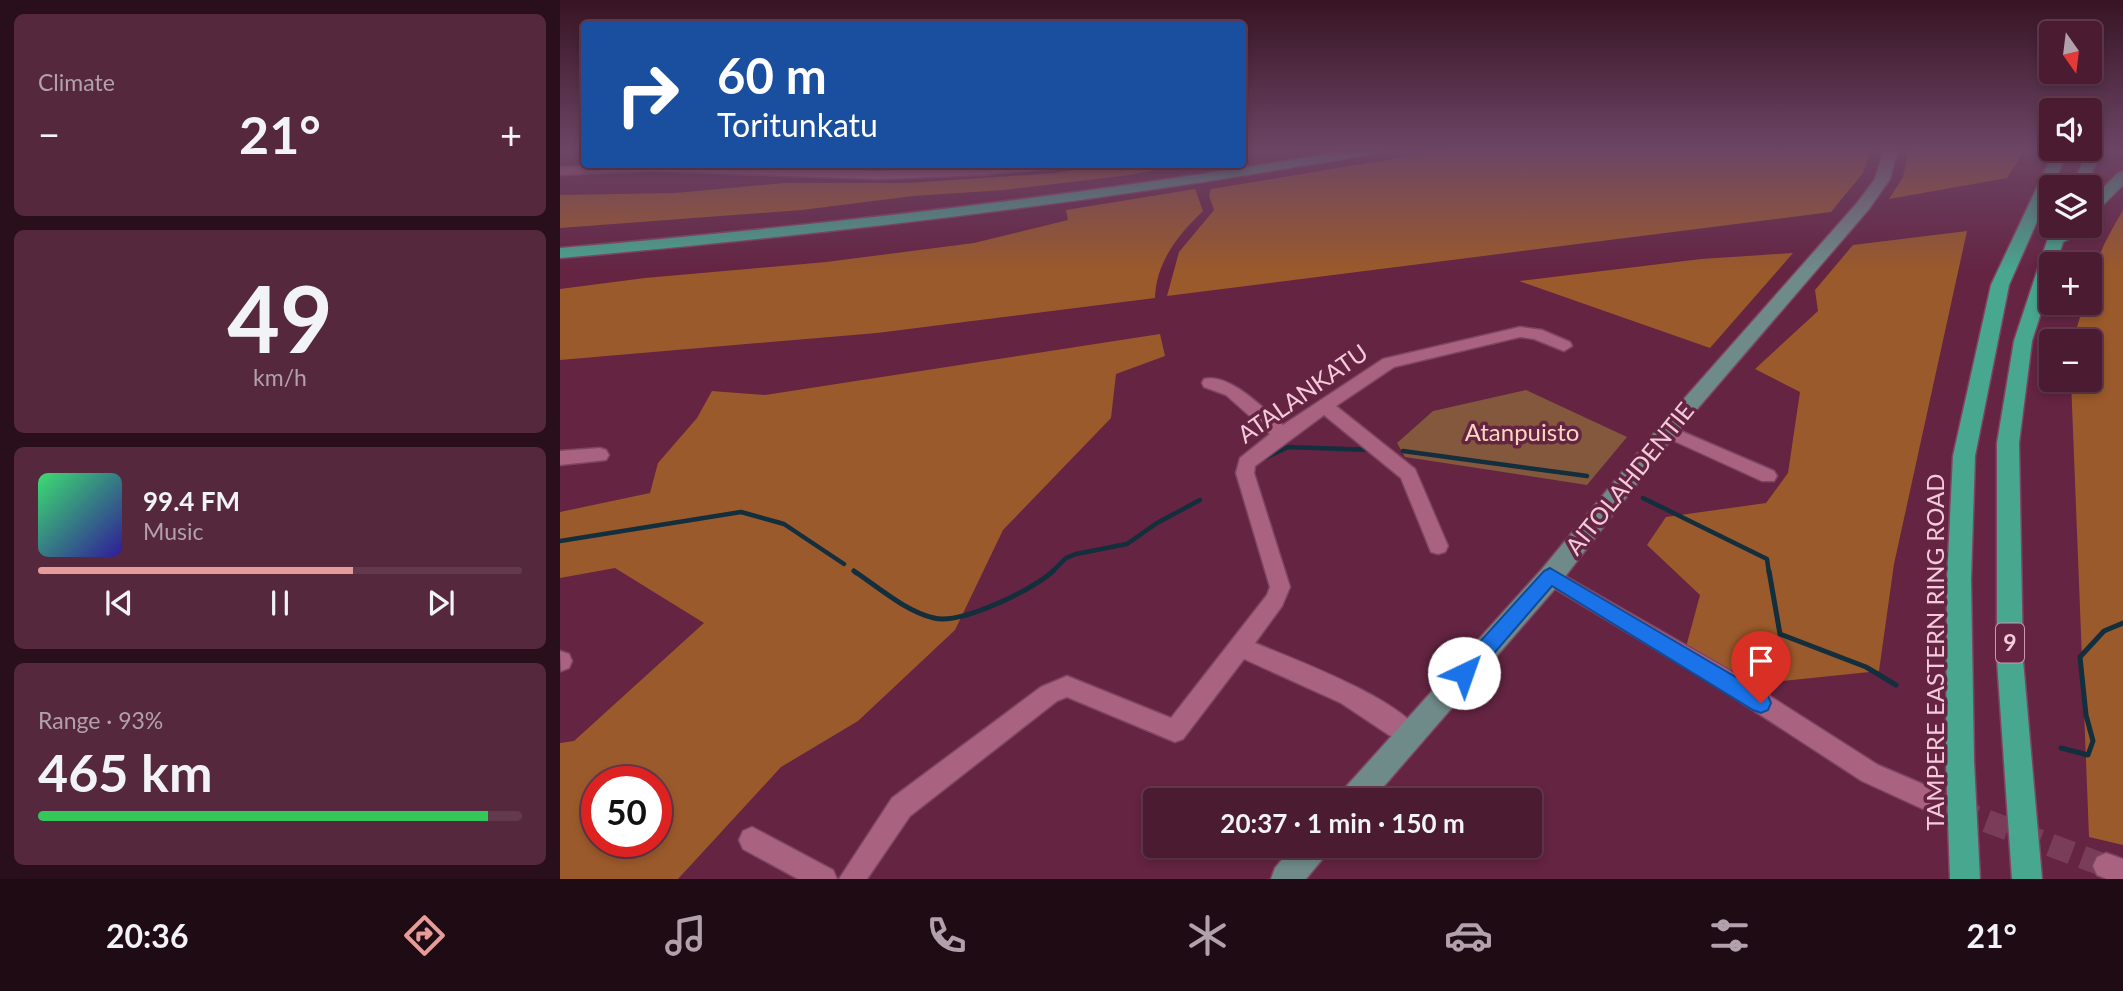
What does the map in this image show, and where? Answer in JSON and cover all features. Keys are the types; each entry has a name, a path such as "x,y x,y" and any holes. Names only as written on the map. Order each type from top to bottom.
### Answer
{"highway":[{"path":"560,242 767,225 1077,190"},
{"path":"560,253 962,214 1136,190"},
{"name":"TAMPERE EASTERN RING ROAD","path":"1965,879 1960,761 1959,594 1964,456 2000,285 2042,190"},
{"name":"9","path":"2027,879 2010,660 2008,443 2023,341 2055,238"}],"main road":[{"name":"AITOLAHDENTIE","path":"1363,788 1550,576 1667,431 1863,206 1874,190"},
{"path":"1286,879 1303,858"}],"street":[{"name":"ATALANKATU","path":"1240,647 1275,600 1280,587 1245,472 1246,463 1282,434 1389,363 1520,332 1537,334 1564,346"},
{"path":"1210,383 1232,391 1282,434"},
{"path":"1324,406 1409,474 1438,546"},
{"path":"1667,431 1768,476"},
{"path":"560,458 600,455"},
{"path":"1550,576 1721,677 1870,773 1923,797"},
{"path":"852,879 901,807 1049,694 1067,687 1175,731 1240,647 1343,691 1375,708 1409,735"},
{"path":"752,841 824,879"}],"green space":[{"name":"Atanpuisto","path":"1526,390 1627,437 1587,485 1405,457 1397,443 1433,411"}],"shaded area":[{"path":"707,190 1004,190 913,196 802,210 560,228 560,195"},
{"path":"1195,190 1203,211 1170,250 1159,273 1155,298 877,333 560,360 560,289 645,278 826,262 974,243 1068,220 1066,210"},
{"path":"1211,190 1849,190 1831,212 1167,296 1179,252 1214,210 1209,195"},
{"path":"1895,190 1939,190 1889,199"},
{"path":"2123,210 2123,845 2089,837 2071,392 2102,392 2102,329 2076,329 2081,315 2102,315 2101,252"},
{"path":"1967,231 1894,564 1879,671 1753,684 1686,647 1700,595 1647,545 1666,517 1766,503 1788,473 1800,392 1755,369 1818,311 1815,290 1853,245"},
{"path":"1793,253 1710,348 1519,281 1701,259"},
{"path":"1160,334 1165,356 1116,374 1111,418 1003,530 955,630 858,721 781,767 678,879 560,879 560,743 574,741 704,623 615,568 560,578 560,512 650,493 658,463 697,418 712,391 765,395"}],"waterway":[{"path":"1265,458 1288,447 1372,450"},
{"path":"1403,451 1587,476"},
{"path":"1643,498 1767,559 1769,573"},
{"path":"1053,571 1066,558 1076,554 1127,544 1157,523 1200,500"},
{"path":"560,541 741,512 784,524 844,564"},
{"path":"856,573 854,571 913,610 923,615 946,619 996,604 1030,587 1053,571"},
{"path":"1769,571 1780,634 1866,667 1896,685"},
{"path":"2061,748 2088,755 2093,741 2086,715 2080,657 2104,631 2123,623"}],"tunnel":[{"path":"1923,797 2106,866"}],"route":[{"path":"1464,673 1550,576 1761,703"}]}
